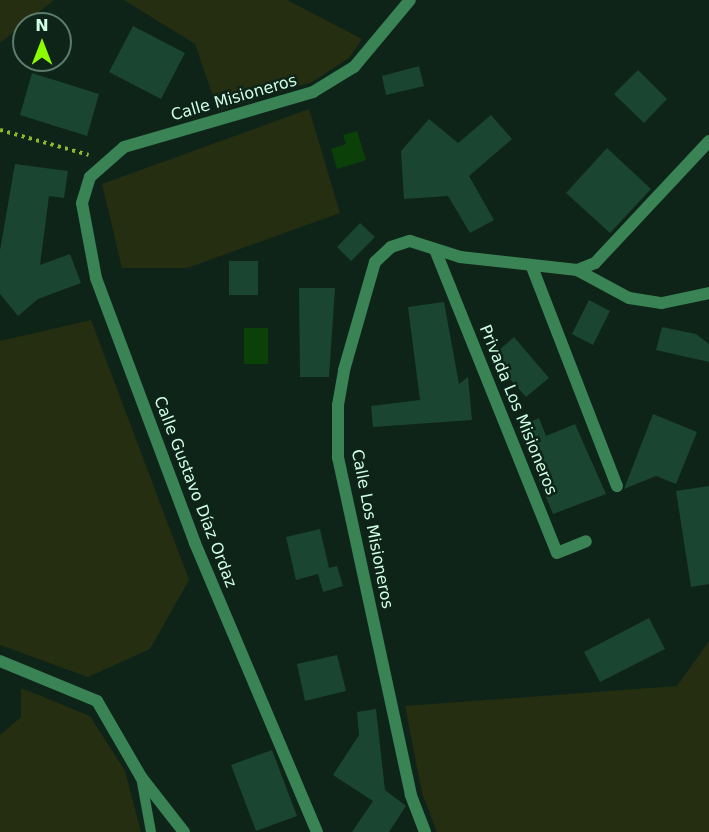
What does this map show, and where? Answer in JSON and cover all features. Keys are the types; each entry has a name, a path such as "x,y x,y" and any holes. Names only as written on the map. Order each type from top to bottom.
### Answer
{"street":[{"name":"Calle Misioneros","path":"104,159 124,147 313,92 354,67 410,0"},
{"path":"577,270 595,263 709,141"},
{"name":"Calle Gustavo Díaz Ordaz","path":"104,159 90,177 82,203 96,278 195,543 317,832"},
{"name":"Calle Los Misioneros","path":"425,832 411,795 338,458 338,405 375,262 401,242 419,242 436,252 532,267 577,270 629,298 662,303 709,293"},
{"name":"Privada Los Misioneros","path":"436,252 557,553 586,541"},
{"path":"532,267 617,486"},
{"path":"0,661 97,701 141,777 184,832"}],"lane":[{"path":"141,777 151,832"}],"path":[{"path":"0,130 104,159"}],"shaded area":[{"path":"0,0 54,0 39,12 12,12 12,33 0,43"},
{"path":"124,0 287,0 362,39 349,58 312,82 218,111 195,44"},
{"path":"309,109 340,213 187,268 122,268 102,184"},
{"path":"357,131 366,160 337,169 331,149 346,144 343,135"},
{"path":"91,320 189,580 150,649 88,677 0,645 0,341"},
{"path":"244,328 268,328 268,364 244,364"},
{"path":"709,641 709,832 437,832 422,793 405,706 677,686"},
{"path":"21,688 90,716 125,771 141,832 0,832 0,735 21,717"}],"building":[{"path":"133,26 185,53 161,99 109,72"},
{"path":"419,66 424,86 386,95 382,76"},
{"path":"638,70 667,99 644,123 614,94"},
{"path":"32,73 99,94 87,136 20,115"},
{"path":"491,115 512,139 469,176 494,220 470,233 448,196 404,199 401,151 429,119 458,143"},
{"path":"607,148 651,189 610,233 566,193"},
{"path":"15,164 68,171 64,198 49,196 40,265 70,254 81,283 38,299 18,316 0,294 0,250"},
{"path":"360,223 375,237 351,261 337,247"},
{"path":"229,261 258,261 258,295 229,295"},
{"path":"299,288 335,288 329,377 300,377"},
{"path":"589,300 610,311 593,345 572,334"},
{"path":"444,302 459,384 468,377 472,420 373,427 371,406 420,400 408,307"},
{"path":"662,327 696,334 709,344 709,362 656,350"},
{"path":"514,337 549,378 526,397 491,357"},
{"path":"653,414 697,432 676,484 656,476 624,489"},
{"path":"539,418 546,436 575,424 606,494 553,514 517,427"},
{"path":"709,486 709,584 691,587 676,491"},
{"path":"320,529 329,568 337,566 343,586 323,592 318,574 296,580 286,537"},
{"path":"649,618 665,649 600,682 584,652"},
{"path":"337,655 346,691 305,701 297,664"},
{"path":"376,709 385,790 406,806 389,832 352,832 373,801 333,775 359,735 357,712"},
{"path":"272,750 297,816 256,831 231,765"}]}
